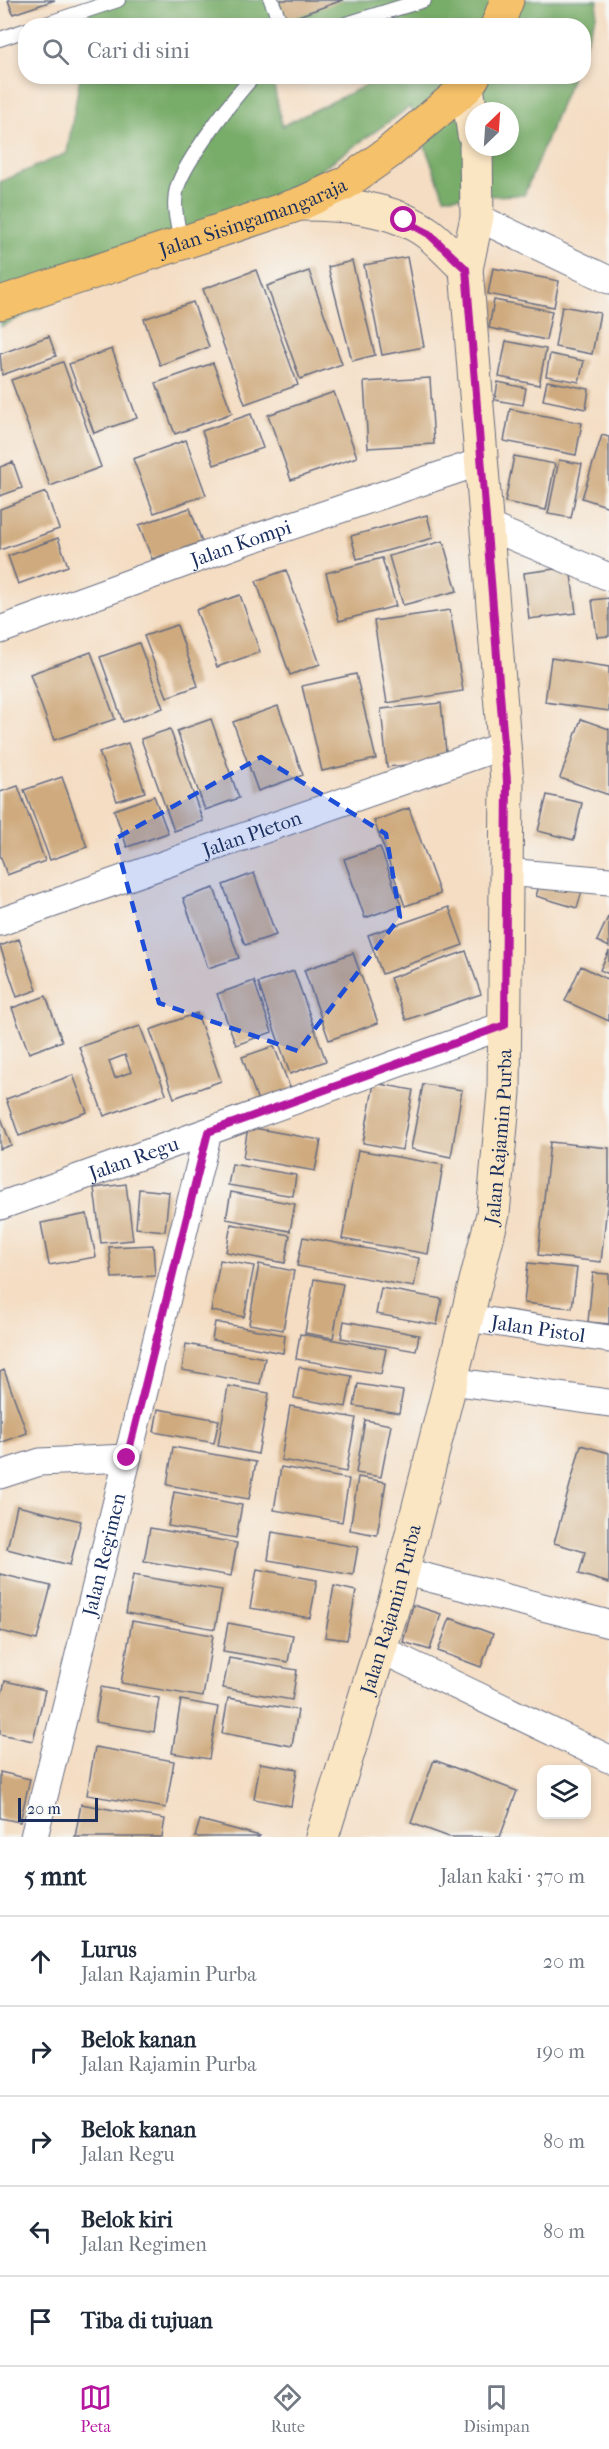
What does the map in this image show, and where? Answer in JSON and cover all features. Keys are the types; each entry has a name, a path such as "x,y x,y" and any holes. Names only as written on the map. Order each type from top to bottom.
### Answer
{"highway":[{"path":"500,18 507,0"},
{"name":"Jalan Sisingamangaraja","path":"0,303 300,204 344,184 388,153 468,84"}],"street":[{"path":"470,84 472,102"},
{"name":"Jalan Rajamin Purba","path":"322,1837 402,1571 493,1214 504,1092 507,781 466,269 477,217 476,156"},
{"path":"300,204 342,204 404,220 429,234 466,269"},
{"path":"477,217 609,280"},
{"name":"Jalan Kompi","path":"0,630 240,543 483,461"},
{"path":"488,526 609,577"},
{"name":"Jalan Pleton","path":"0,922 505,745"},
{"path":"506,872 609,881"},
{"name":"Jalan Regu","path":"0,1206 505,1025"},
{"name":"Jalan Regimen","path":"34,1837 208,1132"},
{"name":"Jalan Pistol","path":"467,1317 609,1339"},
{"path":"451,1381 609,1403"},
{"path":"0,1474 40,1462 127,1458"},
{"path":"402,1571 609,1624"},
{"path":"380,1649 609,1759"}],"lane":[{"path":"64,18 118,0"},
{"path":"270,0 278,18"},
{"path":"366,18 424,0"},
{"path":"0,39 18,33"},
{"path":"181,243 175,211 177,188 185,169 246,84"}],"highlighted area":[{"path":"261,757 386,834 400,917 298,1051 159,1003 115,839"}],"green space":[{"path":"92,0 598,0 596,16 591,29 591,18 89,18"},
{"path":"79,84 273,84 282,126 369,84 569,84 524,195 444,197 410,107 306,180 0,327 0,182 67,153"}],"building":[{"path":"8,0 55,0 13,14"},
{"path":"279,0 343,0 293,18 286,18"},
{"path":"407,257 424,347 382,355 364,265"},
{"path":"352,261 375,355 352,361 328,267"},
{"path":"493,268 559,281 554,307 488,294"},
{"path":"256,270 298,385 245,404 203,289"},
{"path":"309,271 342,364 300,379 267,286"},
{"path":"494,300 552,311 546,340 489,328"},
{"path":"193,302 209,347 160,365 144,319"},
{"path":"562,306 600,313 592,354 555,347"},
{"path":"49,336 56,356 2,375 0,354"},
{"path":"506,341 546,349 539,385 499,377"},
{"path":"112,349 137,418 94,433 69,364"},
{"path":"550,354 584,361 579,382 546,376"},
{"path":"63,362 101,467 50,486 11,380"},
{"path":"213,363 232,413 175,434 156,383"},
{"path":"430,378 434,444 368,448 364,382"},
{"path":"547,381 589,389 586,409 543,400"},
{"path":"498,382 526,388 523,405 495,400"},
{"path":"334,392 357,457 291,480 268,415"},
{"path":"510,409 582,423 576,455 504,441"},
{"path":"251,414 263,448 214,465 202,431"},
{"path":"602,435 609,437 609,507 582,498"},
{"path":"186,440 206,495 154,513 133,459"},
{"path":"514,456 555,464 546,510 505,502"},
{"path":"559,460 582,464 571,518 548,514"},
{"path":"13,462 22,488 0,496 0,467"},
{"path":"46,492 59,529 0,550 0,509"},
{"path":"190,508 202,542 152,559 139,525"},
{"path":"427,515 433,538 357,559 351,536"},
{"path":"58,538 68,566 18,584 8,556"},
{"path":"443,541 457,591 403,605 389,556"},
{"path":"382,558 396,606 339,621 326,573"},
{"path":"570,567 576,613 529,619 524,573"},
{"path":"286,570 320,664 290,675 256,581"},
{"path":"240,595 260,652 217,667 196,610"},
{"path":"609,598 609,636 597,637 592,600"},
{"path":"450,610 463,691 387,703 374,621"},
{"path":"177,625 198,686 167,697 144,636"},
{"path":"139,643 163,708 123,722 100,657"},
{"path":"91,652 115,719 54,740 30,674"},
{"path":"551,658 609,667 609,711 545,702"},
{"path":"356,674 376,759 322,771 302,686"},
{"path":"441,703 447,761 387,767 381,709"},
{"path":"278,706 303,775 258,791 233,722"},
{"path":"211,719 239,798 205,810 177,731"},
{"path":"581,719 609,729 609,795 560,778"},
{"path":"170,729 203,821 174,831 141,739"},
{"path":"128,743 145,792 117,801 99,752"},
{"path":"62,777 87,847 50,860 24,790"},
{"path":"18,786 45,861 7,875 0,855 0,792"},
{"path":"547,795 582,803 574,840 538,831"},
{"path":"154,796 168,833 127,847 114,810"},
{"path":"409,808 440,894 405,906 374,821"},
{"path":"380,847 401,905 365,918 344,859"},
{"path":"254,873 276,935 245,945 223,885"},
{"path":"541,879 582,891 577,908 536,896"},
{"path":"214,888 239,958 208,968 183,898"},
{"path":"449,907 463,945 382,974 368,935"},
{"path":"609,915 609,947 597,941"},
{"path":"19,939 37,990 17,997 0,946"},
{"path":"466,951 481,994 406,1020 390,978"},
{"path":"609,951 609,974 600,970"},
{"path":"353,953 378,1023 329,1040 304,970"},
{"path":"581,966 609,980 609,1021 565,1001"},
{"path":"294,971 326,1061 290,1074 258,983"},
{"path":"254,981 272,1032 236,1045 217,994"},
{"path":"46,996 62,1041 29,1053 12,1008"},
{"path":"197,1013 221,1081 174,1098 150,1030"},
{"path":"140,1026 166,1094 104,1116 79,1047","holes":["125,1055 131,1072 115,1078 109,1061"]},
{"path":"274,1046 291,1090 258,1101 242,1057"},
{"path":"73,1075 87,1112 19,1136 6,1099"},
{"path":"374,1083 413,1090 402,1150 363,1143"},
{"path":"423,1084 462,1090 451,1157 411,1149"},
{"path":"0,1115 11,1145 0,1149"},
{"path":"248,1127 321,1140 315,1171 243,1158"},
{"path":"550,1142 609,1148 609,1187 601,1262 538,1255"},
{"path":"358,1150 443,1165 428,1254 342,1239"},
{"path":"232,1164 296,1175 293,1196 228,1185"},
{"path":"126,1184 133,1240 101,1243 94,1188"},
{"path":"139,1189 169,1192 165,1231 136,1228"},
{"path":"231,1192 295,1204 290,1231 226,1219"},
{"path":"87,1214 96,1257 49,1265 41,1223"},
{"path":"231,1224 290,1235 285,1263 226,1252"},
{"path":"303,1237 419,1258 414,1287 297,1266"},
{"path":"153,1245 155,1276 112,1278 109,1247"},
{"path":"220,1260 254,1266 244,1317 211,1311"},
{"path":"528,1263 577,1268 572,1308 524,1303"},
{"path":"259,1264 294,1271 283,1330 249,1324"},
{"path":"593,1273 609,1274 609,1324 588,1322"},
{"path":"314,1279 343,1284 333,1338 305,1333"},
{"path":"381,1288 442,1299 437,1325 376,1314"},
{"path":"344,1321 419,1335 416,1351 341,1338"},
{"path":"215,1322 285,1335 283,1353 212,1340"},
{"path":"300,1334 386,1349 381,1374 296,1359"},
{"path":"186,1344 265,1358 260,1384 182,1370"},
{"path":"299,1367 352,1376 346,1407 294,1398"},
{"path":"4,1370 27,1433 0,1443 0,1372"},
{"path":"358,1384 403,1391 399,1413 354,1406"},
{"path":"228,1386 269,1393 258,1454 218,1446"},
{"path":"290,1406 356,1418 346,1472 281,1460"},
{"path":"158,1409 219,1420 214,1443 154,1432"},
{"path":"365,1420 391,1425 381,1477 356,1473"},
{"path":"581,1445 609,1453 609,1583 579,1574 585,1552 554,1543"},
{"path":"173,1447 256,1462 249,1499 167,1485"},
{"path":"281,1467 349,1479 342,1522 274,1510"},
{"path":"358,1477 386,1482 377,1535 350,1530"},
{"path":"174,1492 242,1505 236,1538 168,1526"},
{"path":"17,1506 81,1521 70,1565 7,1549"},
{"path":"150,1528 237,1543 231,1576 144,1561"},
{"path":"272,1532 358,1547 353,1575 268,1560"},
{"path":"257,1569 317,1580 310,1618 250,1608"},
{"path":"0,1574 51,1586 37,1640 0,1631"},
{"path":"133,1575 222,1590 215,1629 126,1613"},
{"path":"334,1586 356,1591 347,1640 325,1637"},
{"path":"413,1605 441,1614 430,1650 403,1642"},
{"path":"450,1618 493,1634 481,1667 438,1651"},
{"path":"132,1621 213,1635 203,1697 121,1683"},
{"path":"228,1623 293,1635 288,1662 223,1651"},
{"path":"229,1658 297,1670 292,1700 223,1688"},
{"path":"5,1681 45,1690 33,1741 0,1734 0,1701"},
{"path":"101,1687 159,1698 154,1732 95,1722"},
{"path":"228,1698 298,1710 292,1746 222,1733"},
{"path":"181,1700 218,1707 209,1759 172,1753"},
{"path":"95,1747 174,1761 166,1808 87,1795"},
{"path":"434,1760 517,1791 500,1837 449,1837 411,1823"},
{"path":"260,1763 297,1769 291,1806 254,1799"},
{"path":"0,1772 30,1779 20,1822 0,1818"},
{"path":"81,1804 165,1819 162,1837 75,1837"},
{"path":"200,1820 260,1836 195,1837"}],"route":[{"path":"127,1458 208,1132 505,1025 507,781 466,269 429,234 404,220"}]}
